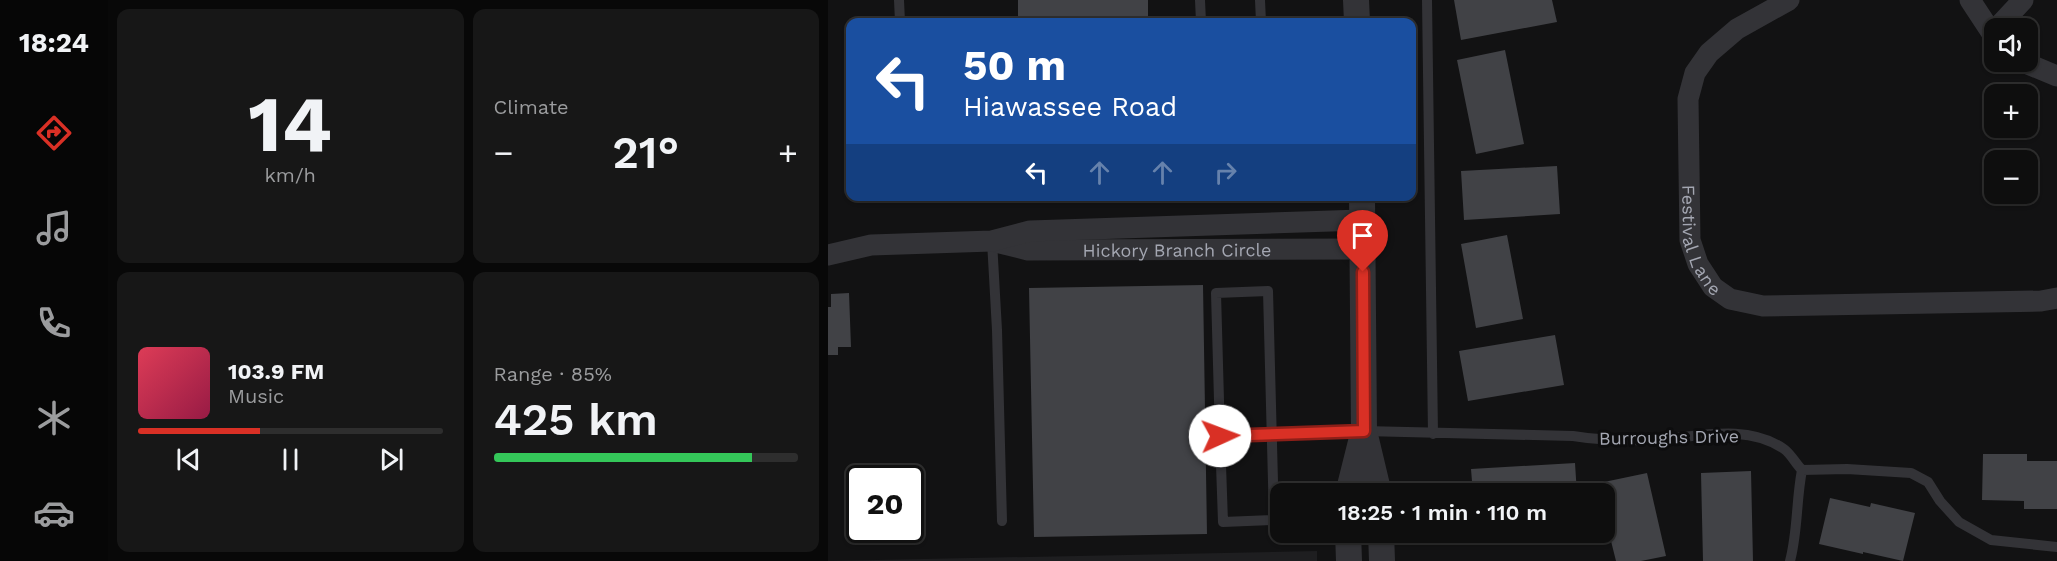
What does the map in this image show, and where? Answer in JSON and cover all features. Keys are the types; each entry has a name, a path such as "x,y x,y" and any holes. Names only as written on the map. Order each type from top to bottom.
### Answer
{"street":[{"path":"1356,0 1357,18"},
{"path":"1970,0 1984,19"},
{"path":"2007,18 2023,0"},
{"name":"Festival Lane","path":"1786,1 1737,29 1708,53 1695,73 1688,99 1690,240 1698,264 1713,287 1730,299 1763,306 2041,301 2057,298"},
{"path":"2038,68 2057,76"},
{"path":"1362,208 1364,431 1376,483"},
{"name":"Hickory Branch Circle","path":"828,255 871,245 992,241 1030,231 1362,208"},
{"name":"Hickory Branch Circle","path":"992,241 1028,250 1363,249"},
{"path":"1351,483 1364,431"},
{"path":"1348,543 1349,561"},
{"path":"1381,543 1382,561"}],"lane":[{"path":"900,0 900,18"},
{"path":"1200,0 1201,18"},
{"path":"1260,0 1261,18"},
{"path":"1427,0 1432,434"},
{"path":"992,241 997,330 1002,521"},
{"path":"1268,291 1274,520 1223,522 1220,436 1215,293 1268,291"},
{"name":"Burroughs Drive","path":"1220,436 1364,431 1573,436 1606,441 1654,440 1720,434 1753,436 1785,449 1802,470"},
{"path":"1790,561 1796,541 1797,496 1802,470 1911,473 1928,482 1940,501 1959,522 1990,540 2057,547"}],"shaded area":[{"path":"1317,551 1317,561 828,561"}],"building":[{"path":"1018,0 1148,0 1148,18 1018,18"},
{"path":"1454,0 1552,0 1557,22 1461,40"},
{"path":"1505,50 1524,144 1476,154 1457,60"},
{"path":"1557,166 1560,214 1464,220 1461,171"},
{"path":"1507,235 1523,319 1476,328 1461,244"},
{"path":"1203,285 1207,534 1034,537 1029,288"},
{"path":"849,293 851,347 838,347 838,355 828,355 828,307 831,307 831,294"},
{"path":"1555,335 1564,385 1468,401 1459,351"},
{"path":"1983,454 2027,454 2027,461 2057,461 2057,509 2024,509 2024,501 1982,500"},
{"path":"1575,463 1576,483 1472,483 1471,469"},
{"path":"1751,471 1753,561 1703,561 1701,473"},
{"path":"1647,473 1666,556 1641,561 1616,561 1612,543 1615,543 1615,483 1604,482"},
{"path":"1830,498 1870,507 1871,503 1915,513 1903,561 1819,544"}],"route":[{"path":"1220,436 1364,431 1363,272"}]}
